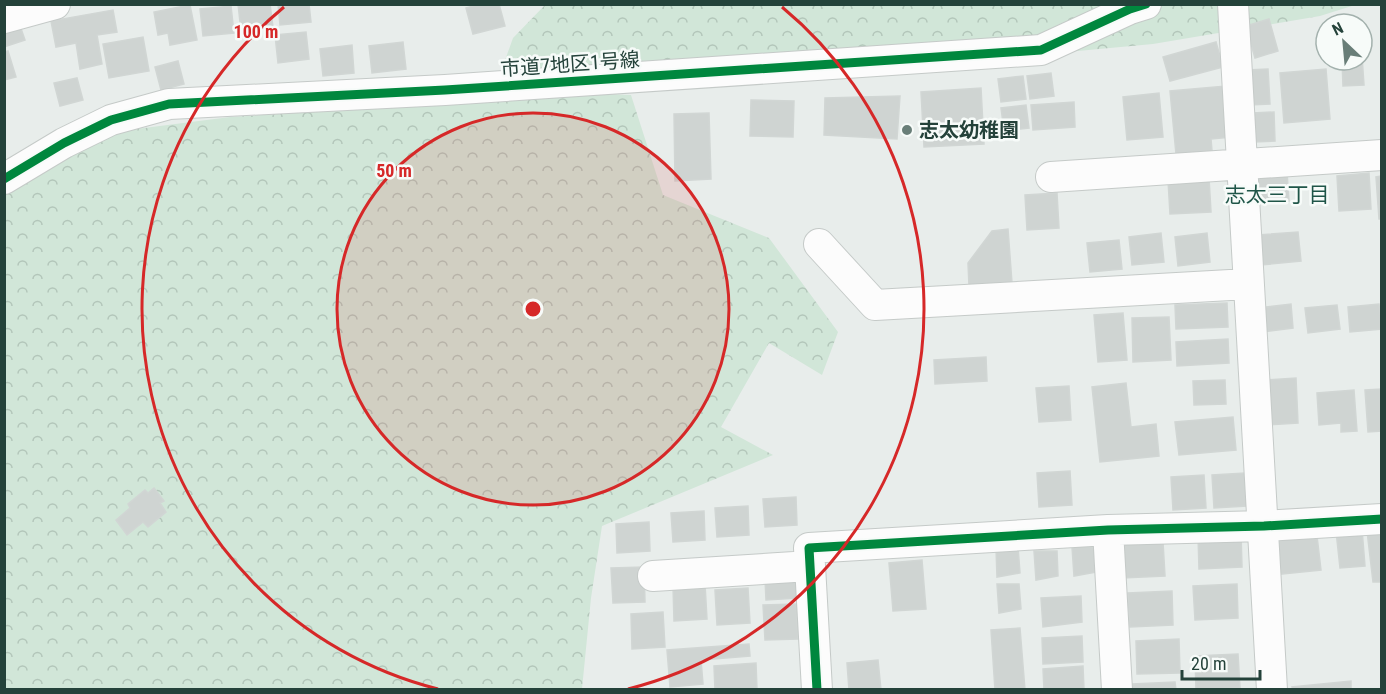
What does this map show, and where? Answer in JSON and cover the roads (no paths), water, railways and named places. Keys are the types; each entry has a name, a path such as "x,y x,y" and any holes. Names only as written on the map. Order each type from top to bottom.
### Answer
{"street":[{"path":"4,18 55,4"},
{"name":"市道7地区1号線","path":"4,179 64,142 111,120 169,104 445,90 1041,50 1130,9 1146,4"},
{"path":"1233,4 1272,690"},
{"path":"1051,177 1382,155"},
{"path":"819,244 875,305 1248,284"},
{"path":"817,690 809,548 1108,530 1264,526 1382,519"},
{"path":"1108,530 1117,690"},
{"path":"653,576 810,566"}],"place":[{"name":"志太幼稚園","path":"907,130"}],"district":[{"name":"志太三丁目","path":"1277,195"}]}
